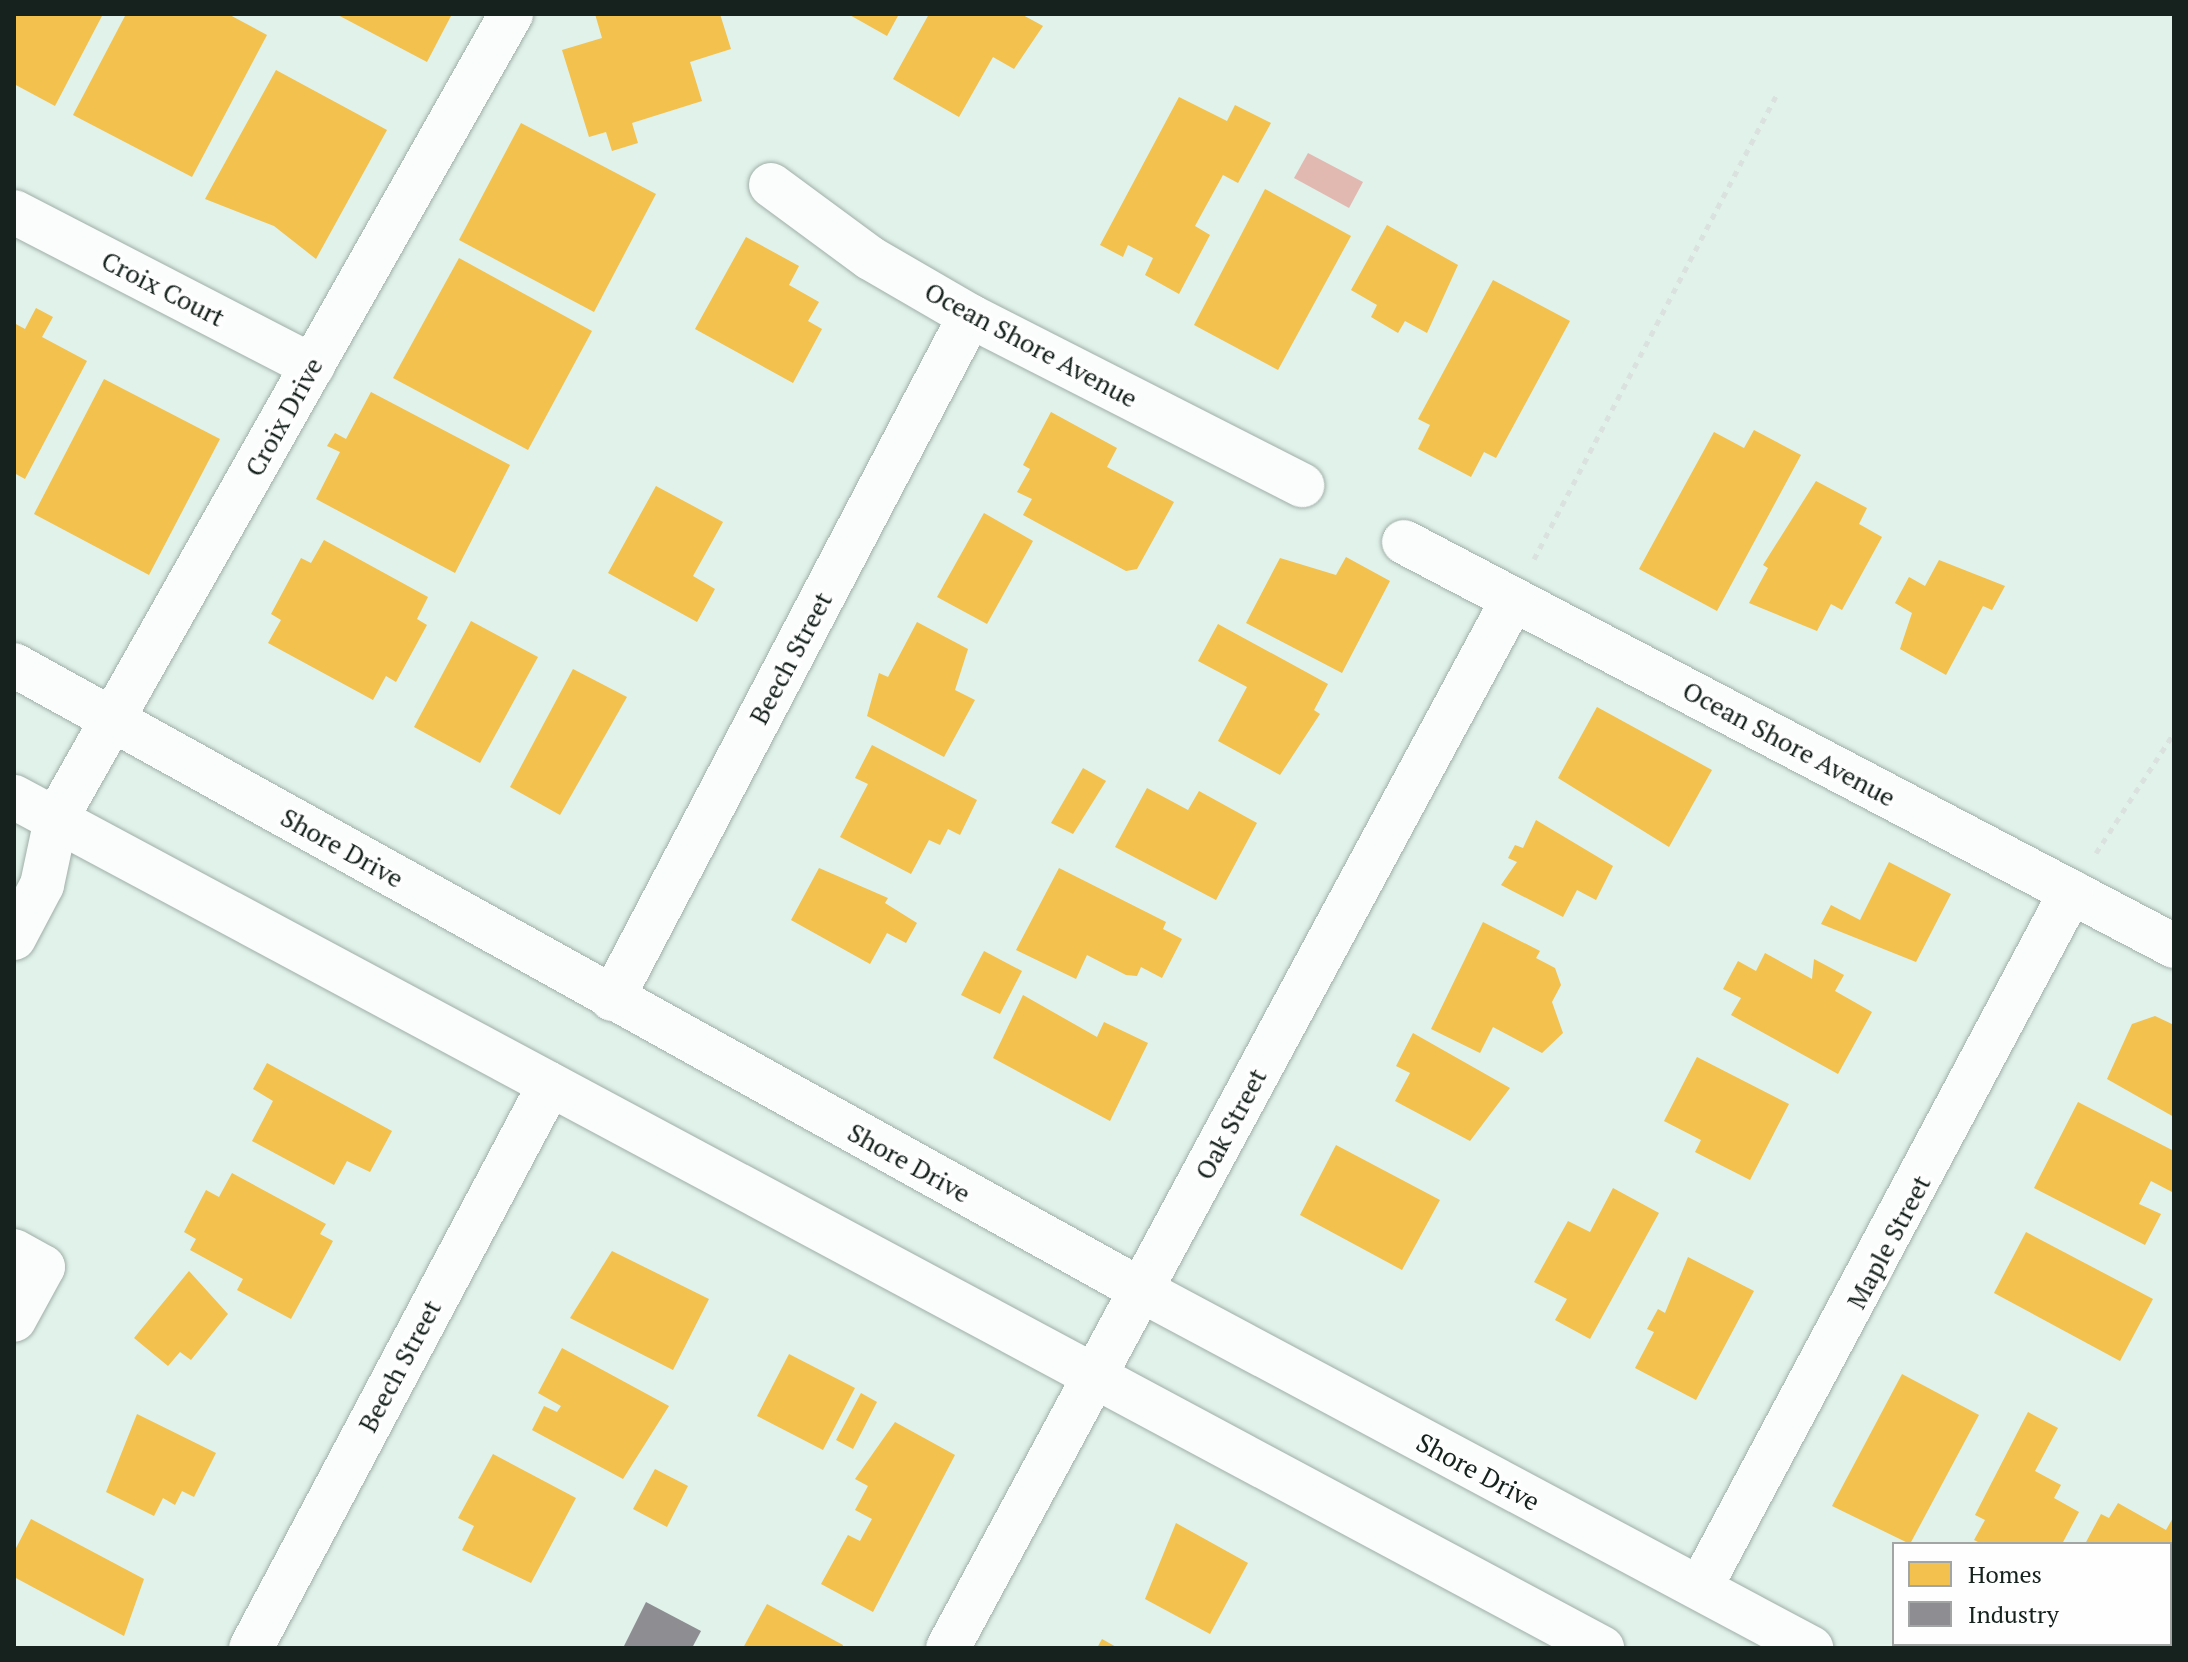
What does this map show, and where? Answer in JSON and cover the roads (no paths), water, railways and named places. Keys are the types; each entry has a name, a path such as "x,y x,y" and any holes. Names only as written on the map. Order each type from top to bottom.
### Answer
{"main road":[{"name":"Croix Drive","path":"56,819 511,14"},
{"name":"Ocean Shore Avenue","path":"771,185 870,258 970,316 1302,485"},
{"name":"Croix Court","path":"14,212 313,366"},
{"name":"Beech Street","path":"612,999 970,316"},
{"name":"Ocean Shore Avenue","path":"1404,542 2174,946"},
{"name":"Oak Street","path":"948,1648 1513,599"},
{"name":"Shore Drive","path":"14,665 1141,1290 1811,1648"},
{"path":"14,797 1602,1648"},
{"path":"14,843 56,819"},
{"path":"14,938 42,885 56,819"},
{"name":"Maple Street","path":"1700,1588 2071,892"},
{"name":"Beech Street","path":"251,1648 550,1084"},
{"path":"14,1251 43,1267 14,1320"}]}
